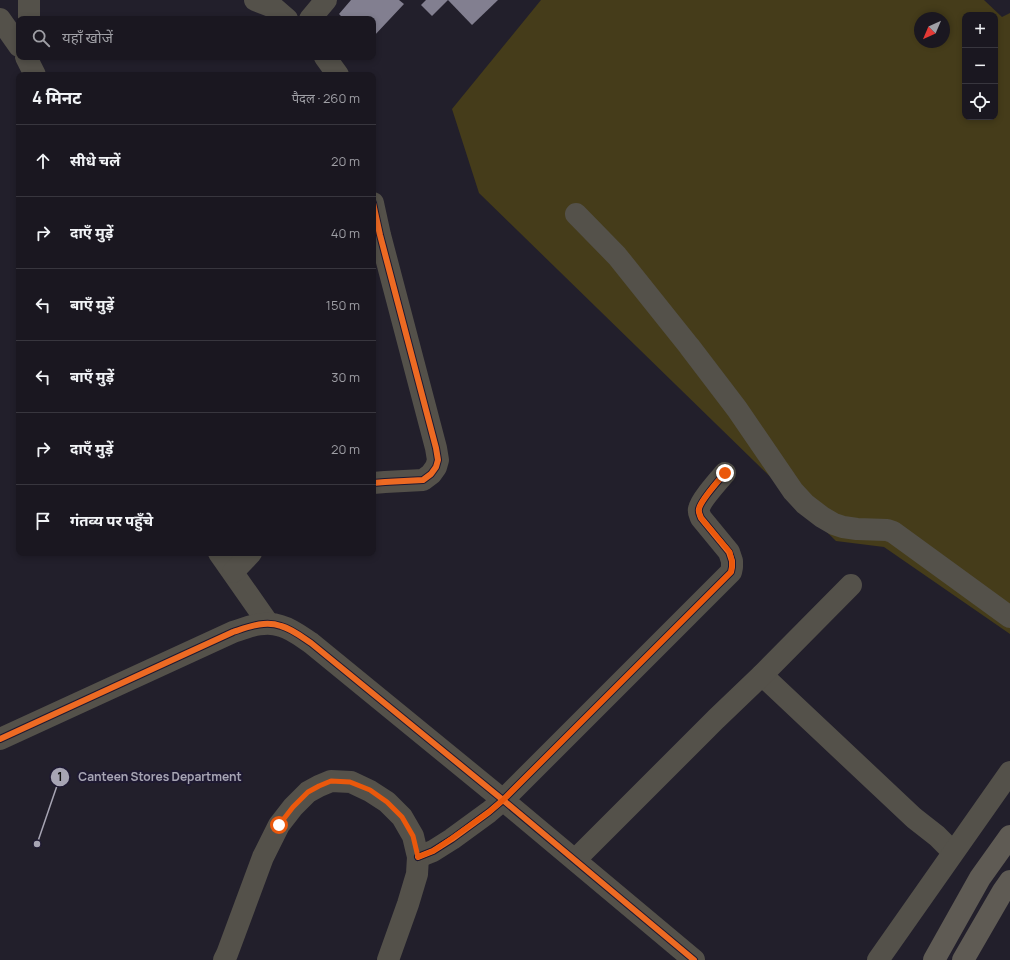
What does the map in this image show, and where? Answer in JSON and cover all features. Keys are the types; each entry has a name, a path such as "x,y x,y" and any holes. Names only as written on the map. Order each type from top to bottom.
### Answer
{"main road":[{"path":"934,960 980,878 1010,836"},
{"path":"963,960 1010,881"}],"street":[{"path":"29,0 29,16"},
{"path":"313,16 326,0"},
{"path":"0,19 16,42"},
{"path":"326,60 336,72"},
{"path":"576,214 617,256 689,346 737,410 793,491 805,504 822,517 843,527 887,530 893,532 1010,617"},
{"path":"376,217 438,460 436,467 431,474 423,480 376,483"},
{"path":"418,857 433,851 489,812 503,800 731,572 732,561 730,552 701,518 698,510 702,502 725,473"},
{"path":"221,556 268,623"},
{"path":"232,572 248,556"},
{"path":"575,860 851,585"},
{"path":"0,739 232,632 268,623 282,626 311,644 503,800 694,960"},
{"path":"762,675 914,818 954,852"},
{"path":"878,960 1010,772"},
{"path":"224,960 263,857 279,825 293,807 308,792 331,781 350,782 370,790 387,802 402,817 413,836 418,857 417,874 388,960"}],"shaded area":[{"path":"541,0 984,0 997,12 962,12 962,120 998,120 998,13 1002,17 1010,13 1010,634 884,547 836,541 479,193 452,109"}],"building":[{"path":"351,0 399,0 404,4 376,34 376,16 341,16 339,14"},
{"path":"426,0 448,0 432,16 421,5"},
{"path":"448,0 498,0 472,25"}],"cycle path":[{"path":"376,217 438,460 436,467 431,474 423,480 376,483"},
{"path":"418,857 433,851 452,839 503,800 731,572 732,561 729,552 701,518 699,511 700,505 706,496 725,473"},
{"path":"0,739 233,632 263,624 275,624 285,627 311,643 503,800 694,960"}],"place":[{"name":"Canteen Stores Department","path":"37,844"}],"route":[{"path":"279,825 293,807 308,792 331,781 350,782 370,790 387,802 402,817 413,836 418,857 433,851 489,812 503,800 731,572 732,561 730,552 701,518 698,510 699,506 725,473"}]}
